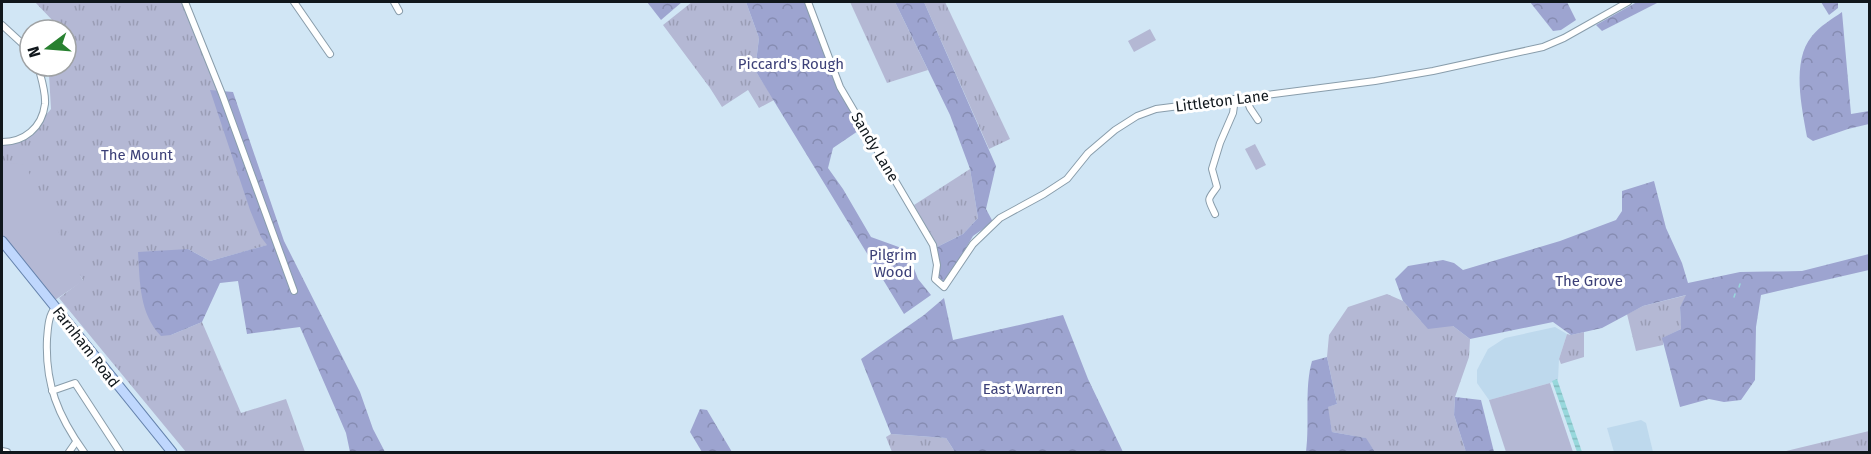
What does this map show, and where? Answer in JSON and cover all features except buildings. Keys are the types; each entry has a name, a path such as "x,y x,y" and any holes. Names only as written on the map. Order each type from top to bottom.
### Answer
{"main road":[{"name":"Farnham Road","path":"2,241 169,451"}],"street":[{"path":"185,2 222,94 294,291"},
{"path":"294,2 330,54"},
{"path":"394,2 399,11"},
{"name":"Sandy Lane","path":"808,2 840,87 933,245 937,265 935,279 944,287"},
{"name":"Littleton Lane","path":"944,287 973,244 1000,218 1067,179 1088,153 1115,130 1137,116 1156,110 1432,71 1543,47 1629,2"},
{"path":"2,25 18,40"},
{"path":"2,142 19,140 30,134 38,122 45,105 41,78"},
{"path":"1246,98 1258,120"},
{"path":"1215,214 1209,201 1209,197 1217,187 1212,169 1233,113 1235,99"},
{"path":"55,308 48,329 46,360 52,391 56,406 69,432 84,453"},
{"path":"52,391 75,383 120,453"},
{"path":"69,453 76,442"},
{"path":"2,451 7,453"}],"shaded area":[{"path":"1555,327 1567,334 1559,359 1558,380 1489,400 1477,383 1477,370 1488,349 1505,338"},
{"path":"1557,379 1582,452 1577,452 1552,381"},
{"path":"1641,420 1646,423 1653,452 1614,452 1607,428"}],"green space":[{"name":"The Mount","path":"35,2 182,2 218,91 268,245 210,261 188,249 171,335 202,322 241,413 286,399 305,452 186,452 59,298 83,280 2,161 2,142 30,134 51,109 49,78 78,78 78,18 50,18"},
{"path":"647,2 682,2 661,20"},
{"path":"692,2 746,2 759,38 755,70 774,100 759,108 748,90 722,107 663,25"},
{"name":"Piccard's Rough","path":"746,2 805,2 834,79 861,129 833,148 828,168 871,237 907,250 918,279 931,295 904,314 755,70 759,38"},
{"path":"850,2 895,2 928,70 887,83"},
{"path":"895,2 924,2 996,166 986,209 993,222 973,236 945,284 939,279 937,247 963,234 978,218 970,169 950,115"},
{"path":"924,2 945,2 1010,139 989,149"},
{"path":"1530,2 1567,2 1576,20 1561,30 1553,31"},
{"path":"1637,2 1659,2 1602,31 1596,25"},
{"path":"1821,2 1838,2 1838,8 1829,15"},
{"path":"1842,12 1851,114 1869,111 1869,124 1813,141 1807,137 1801,99 1802,58 1812,36"},
{"path":"1150,29 1156,40 1134,52 1128,41"},
{"path":"210,90 233,92 284,241 360,392 373,429 385,452 350,452 346,433 300,327 247,334 238,281 220,283 202,322 171,335 161,336 148,317 142,297 138,252 188,249 210,261 267,245 261,237 250,210"},
{"path":"1255,144 1266,165 1256,170 1245,149"},
{"path":"2,161 25,165 83,281 52,302 2,238"},
{"path":"970,169 978,218 963,234 937,247 914,205"},
{"name":"The Grove","path":"1654,181 1666,228 1682,263 1688,283 1740,272 1802,271 1869,254 1869,270 1761,295 1756,327 1755,380 1741,400 1724,402 1709,399 1680,407 1662,338 1681,329 1680,307 1686,295 1643,306 1602,328 1571,335 1553,322 1470,339 1453,326 1428,329 1403,301 1395,279 1408,266 1443,260 1454,263 1463,270 1560,241 1616,220 1622,211 1622,191"},
{"path":"1387,294 1403,301 1421,321 1453,326 1470,339 1469,357 1455,397 1454,415 1466,452 1375,452 1365,438 1332,432 1327,407 1337,404 1327,357 1329,335 1348,307"},
{"path":"1687,295 1680,307 1681,329 1663,338 1663,345 1636,351 1627,314 1643,306"},
{"name":"East Warren","path":"944,298 953,340 1063,315 1088,379 1123,452 955,452 946,438 891,434 861,359 924,315"},
{"path":"1584,332 1584,357 1561,364 1559,359 1567,334"},
{"path":"1327,357 1337,404 1328,407 1332,432 1366,438 1375,452 1306,452 1308,394 1312,361"},
{"path":"1550,383 1573,452 1506,452 1489,400"},
{"path":"1455,397 1481,400 1494,452 1466,452 1454,415"},
{"path":"700,409 707,410 732,452 702,452 690,432"},
{"path":"1869,431 1869,452 1782,452"},
{"path":"891,434 946,438 955,452 892,452 886,437"}],"park label":[{"name":"Pilgrim Wood","path":"893,264"}]}
